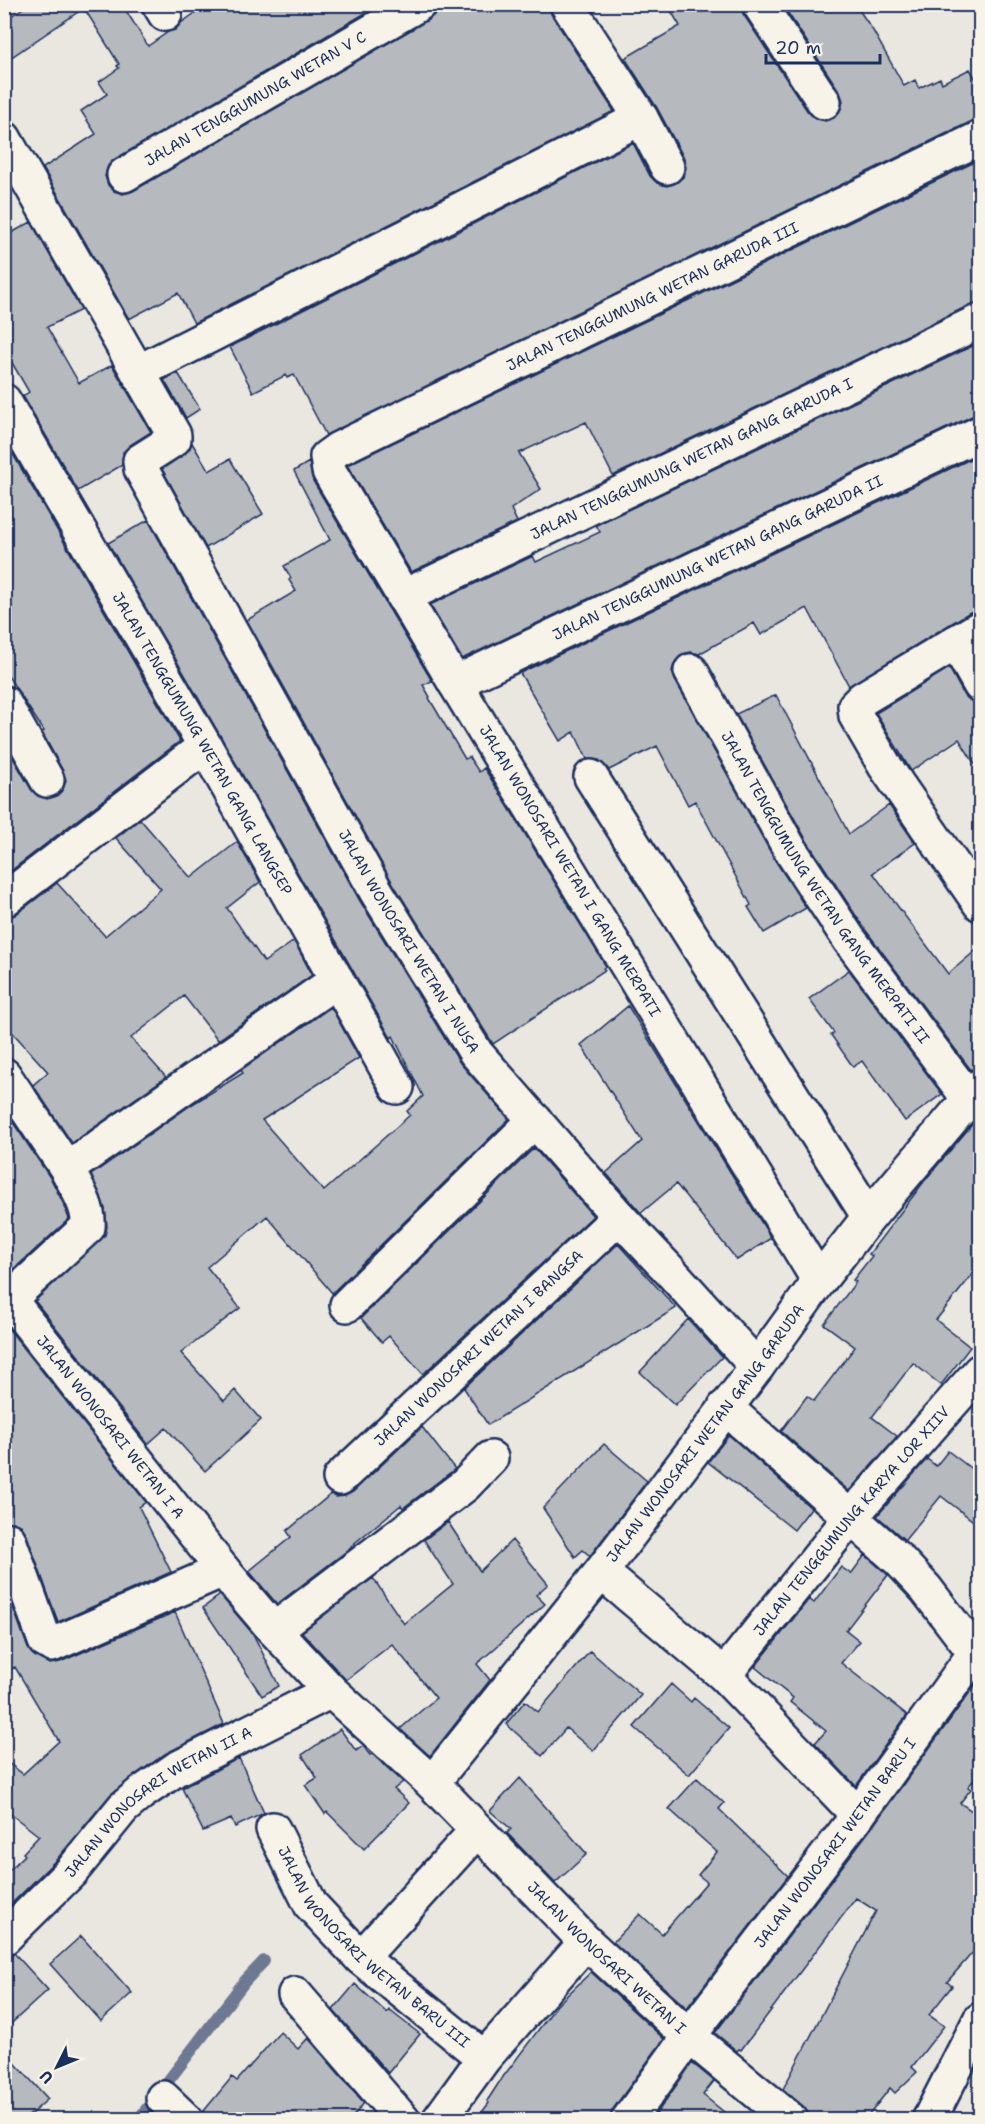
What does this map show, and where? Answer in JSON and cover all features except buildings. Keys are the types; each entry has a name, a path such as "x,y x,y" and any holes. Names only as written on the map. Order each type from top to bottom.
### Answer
{"street":[{"name":"JALAN TENGGUMUNG WETAN V C","path":"124,175 419,4"},
{"path":"567,4 641,118 667,167"},
{"path":"759,4 824,102"},
{"path":"4,138 138,372 641,118"},
{"name":"JALAN TENGGUMUNG WETAN GARUDA III","path":"327,457 338,449 981,138"},
{"name":"JALAN TENGGUMUNG WETAN GANG GARUDA I","path":"403,597 981,321"},
{"name":"JALAN WONOSARI WETAN I NUSA","path":"138,372 174,435 174,440 140,462 141,469 376,891 476,1053 618,1217 757,1367"},
{"name":"JALAN TENGGUMUNG WETAN GANG LANGSEP","path":"4,401 205,746 397,1087"},
{"name":"JALAN TENGGUMUNG WETAN GANG GARUDA II","path":"455,683 981,433"},
{"name":"JALAN WONOSARI WETAN I GANG MERPATI","path":"327,457 329,471 403,597 819,1281"},
{"path":"981,685 968,635 862,699 855,706 856,716 885,766 981,904"},
{"name":"JALAN TENGGUMUNG WETAN GANG MERPATI II","path":"692,671 791,851 849,939 975,1092"},
{"path":"4,703 47,780"},
{"path":"4,900 205,746"},
{"path":"591,777 869,1217"},
{"path":"4,1075 68,1169 337,980"},
{"name":"JALAN WONOSARI WETAN GANG GARUDA","path":"432,1783 601,1572 869,1217 975,1092"},
{"path":"346,1305 535,1120"},
{"name":"JALAN WONOSARI WETAN I A","path":"68,1169 87,1209 88,1227 7,1302 274,1630 331,1691 432,1783"},
{"name":"JALAN WONOSARI WETAN I BANGSA","path":"339,1478 618,1217"},
{"name":"JALAN TENGGUMUNG KARYA LOR XIIV","path":"724,1675 850,1518 981,1371"},
{"path":"725,1407 899,1560 979,1652"},
{"path":"274,1630 465,1485 491,1458"},
{"path":"9,1540 45,1641 52,1645 223,1570"},
{"path":"601,1572 724,1675 858,1815"},
{"name":"JALAN WONOSARI WETAN BARU I","path":"628,2120 979,1652"},
{"name":"JALAN WONOSARI WETAN II A","path":"4,1938 71,1872 123,1808 141,1793 176,1769 331,1691"},
{"name":"JALAN WONOSARI WETAN I","path":"432,1783 586,1942 689,2036 791,2120"},
{"name":"JALAN WONOSARI WETAN BARU III","path":"273,1829 311,1905 361,1958 484,2058"},
{"path":"361,1958 477,1830"},
{"path":"439,2120 484,2058 586,1942"},
{"path":"295,1994 402,2120"},
{"path":"929,2120 981,2020"}],"waterway":[{"path":"138,2120 245,1981 264,1961"}]}
